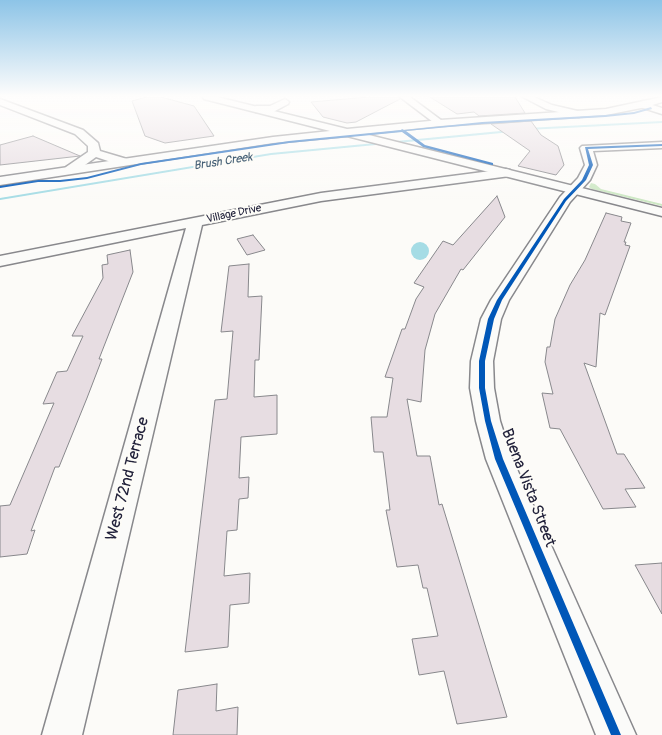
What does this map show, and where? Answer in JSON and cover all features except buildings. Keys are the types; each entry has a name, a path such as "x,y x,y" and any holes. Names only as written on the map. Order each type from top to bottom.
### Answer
{"street":[{"path":"77,131 94,145 94,153"},
{"path":"0,181 273,140 351,131"},
{"path":"344,132 401,146 470,171 506,173 662,212"},
{"name":"Buena Vista Street","path":"616,735 500,459 488,421 482,388 482,361 490,319 500,300 565,200 584,180 591,165 586,148 662,145"},
{"path":"94,153 123,162"},
{"path":"70,170 94,153"},
{"name":"Village Drive","path":"0,260 195,223 321,197 470,171"},
{"name":"West 72nd Terrace","path":"62,735 195,223"}],"green space":[{"path":"591,183 595,184 601,189 662,204 662,206 592,189 589,187"}],"water":[{"path":"420,242 426,245 429,251 426,257 420,260 414,257 411,251 414,245"}],"waterway":[{"name":"Brush Creek","path":"0,199 271,154 508,131"}],"cycle path":[{"path":"0,187 38,181 60,181 87,178 141,164 289,142 398,131"},
{"path":"404,131 424,146 492,164"},
{"path":"616,735 499,459 488,421 482,388 482,361 491,319 500,300 565,200 584,180 591,165 586,148 662,145"}]}
